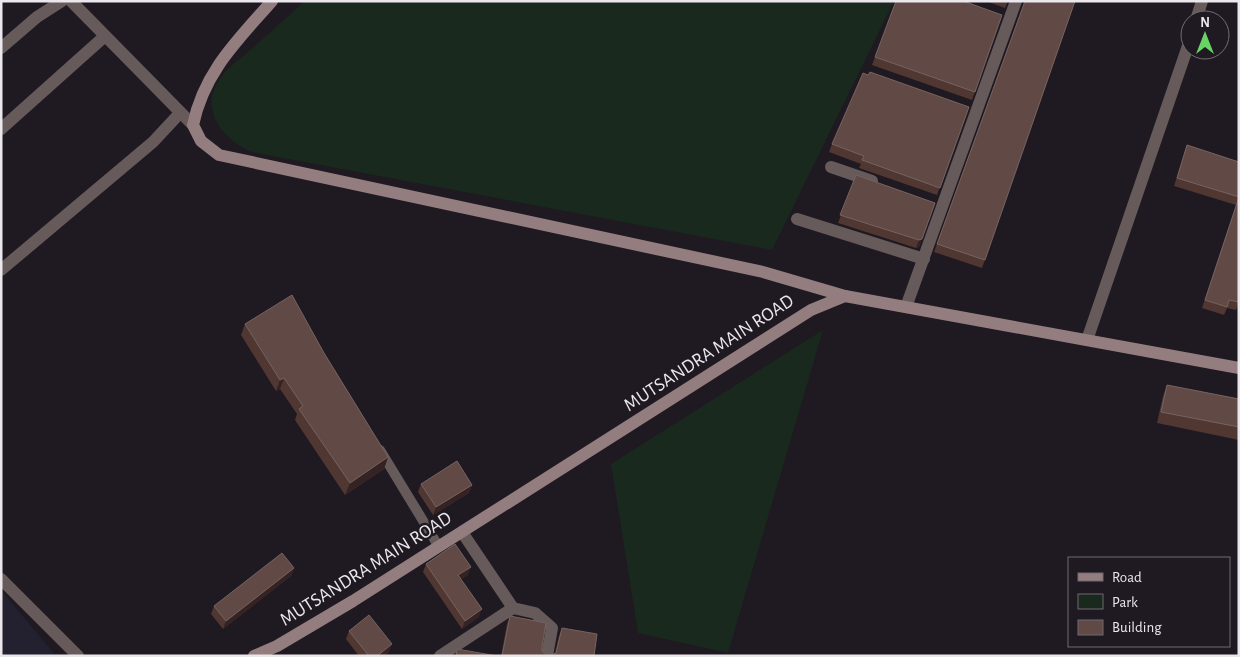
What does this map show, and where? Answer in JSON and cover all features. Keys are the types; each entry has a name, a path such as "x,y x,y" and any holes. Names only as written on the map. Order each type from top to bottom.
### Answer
{"street":[{"path":"1,48 37,17 62,1"},
{"path":"71,1 193,126 201,141 219,155 763,272 845,296 1239,368"},
{"path":"193,126 197,104 220,60 272,1"},
{"path":"906,307 924,259 938,205 973,109 1016,1"},
{"path":"994,12 1010,18"},
{"path":"1,129 105,36"},
{"path":"1087,340 1183,60"},
{"path":"1,270 153,142 180,113"},
{"path":"831,167 887,187"},
{"path":"797,219 924,259"},
{"name":"MUTSANDRA MAIN ROAD","path":"254,656 276,646 354,601 811,310 845,296"},
{"path":"462,532 513,608 535,613 552,628 547,656"},
{"path":"1,579 78,656"},
{"path":"441,655 513,608"}],"lane":[{"path":"372,437 439,547"}],"shaded area":[{"path":"1,590 56,656 1,656"}],"green space":[{"path":"305,1 894,1 772,250 252,152 241,147 217,123 213,113 213,91 228,69"},
{"path":"823,330 728,653 638,633 611,464"}],"building":[{"path":"896,1 963,1 1002,15 975,92 875,57"},
{"path":"1025,1 1075,1 985,260 937,244"},
{"path":"870,72 969,107 940,188 862,160 864,156 832,144 863,73 868,75"},
{"path":"1187,145 1239,162 1239,197 1177,178"},
{"path":"856,175 935,203 922,239 919,240 840,215"},
{"path":"1239,197 1239,302 1229,300 1227,307 1205,300"},
{"path":"292,295 324,353 388,457 350,483 299,409 303,406 284,378 280,380 245,324"},
{"path":"1167,385 1239,399 1239,427 1161,412"},
{"path":"457,461 472,485 436,507 421,484"},
{"path":"455,544 471,567 458,575 482,609 465,621 426,564"},
{"path":"282,553 294,568 226,621 214,606"},
{"path":"369,615 392,644 377,656 369,656 349,631"},
{"path":"510,616 546,623 542,651 548,656 502,656"},
{"path":"562,628 597,634 594,656 548,656 556,653"},
{"path":"457,649 497,656 456,656"}]}
